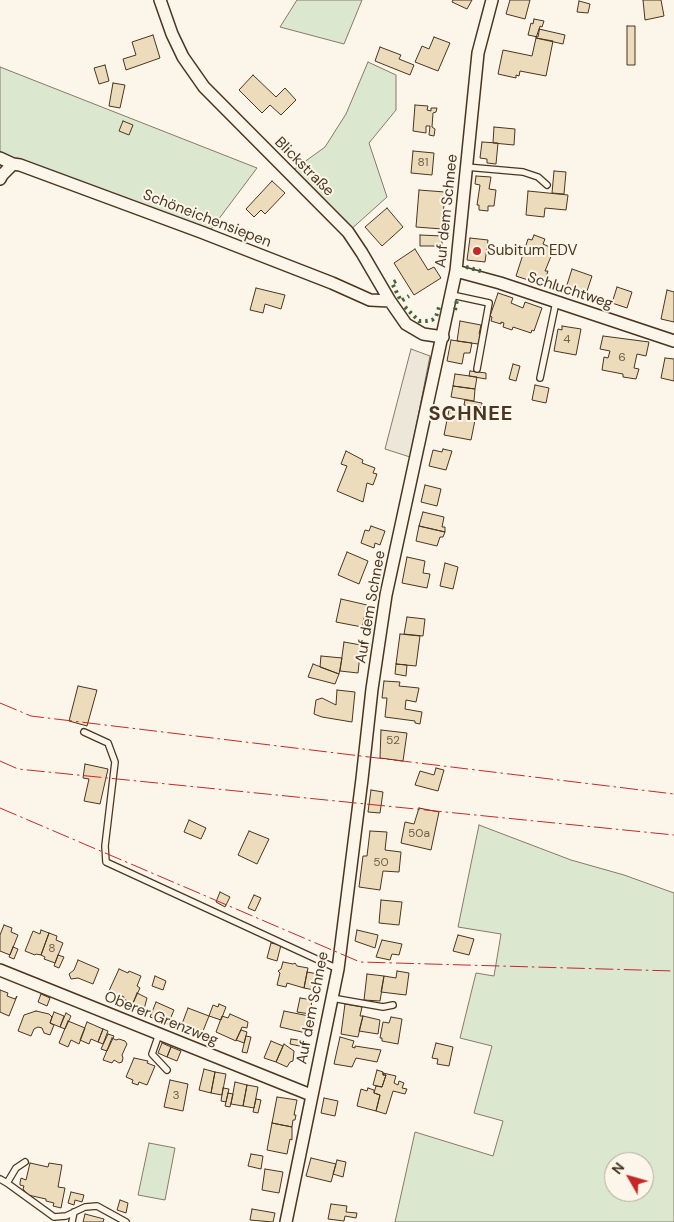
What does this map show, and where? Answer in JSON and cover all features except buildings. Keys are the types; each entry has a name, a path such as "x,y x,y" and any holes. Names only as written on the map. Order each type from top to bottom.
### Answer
{"street":[{"name":"Blickstraße","path":"160,0 179,49 204,87 348,232 406,324 423,334 443,337"},
{"name":"Auf dem Schnee","path":"286,1222 338,969 372,689 386,595 456,272 478,53 492,0"},
{"name":"Schöneichensiepen","path":"0,158 200,232 332,283 370,300 390,301"},
{"path":"0,179 2,174 13,164"},
{"name":"Schluchtweg","path":"456,272 500,283 674,341"},
{"name":"Oberer Grenzweg","path":"0,970 311,1095"}],"lane":[{"path":"466,167 523,172 538,177 547,185"},
{"path":"452,295 489,303 477,369"},
{"path":"540,378 556,302"},
{"path":"84,732 108,743 115,762 105,846 106,862 338,969"},
{"path":"332,998 383,1006 393,1005"},
{"path":"159,1034 152,1054 167,1070"},
{"path":"7,1183 16,1168 25,1162"},
{"path":"0,1179 54,1217 66,1216 85,1207 97,1206 126,1222"},
{"path":"72,1222 74,1212"}],"green space":[{"path":"297,0 362,0 344,44 280,27"},
{"path":"368,62 396,75 396,110 369,143 387,197 348,232 289,173 325,147 346,114"},
{"path":"0,67 257,168 209,232 0,153"},
{"path":"479,825 571,860 624,875 674,893 674,1222 395,1222 415,1132 493,1156 503,1121 474,1113 492,1046 460,1038 476,973 494,976 501,934 458,927"},
{"path":"149,1143 175,1148 165,1200 138,1195"}],"shaded area":[{"path":"411,349 430,356 410,457 385,449"}],"hedge":[{"path":"466,267 484,272"},
{"path":"396,281 392,283 401,301 409,296"},
{"path":"455,310 457,300"},
{"path":"405,307 419,321 426,321 436,317 440,304"}],"power":[{"path":"0,703 31,716 674,794"},
{"path":"0,761 18,769 674,835"},
{"path":"0,808 360,962 674,971"}],"place":[{"name":"Subitum EDV","path":"477,251"}],"district":[{"name":"SCHNEE","path":"471,415"}]}
